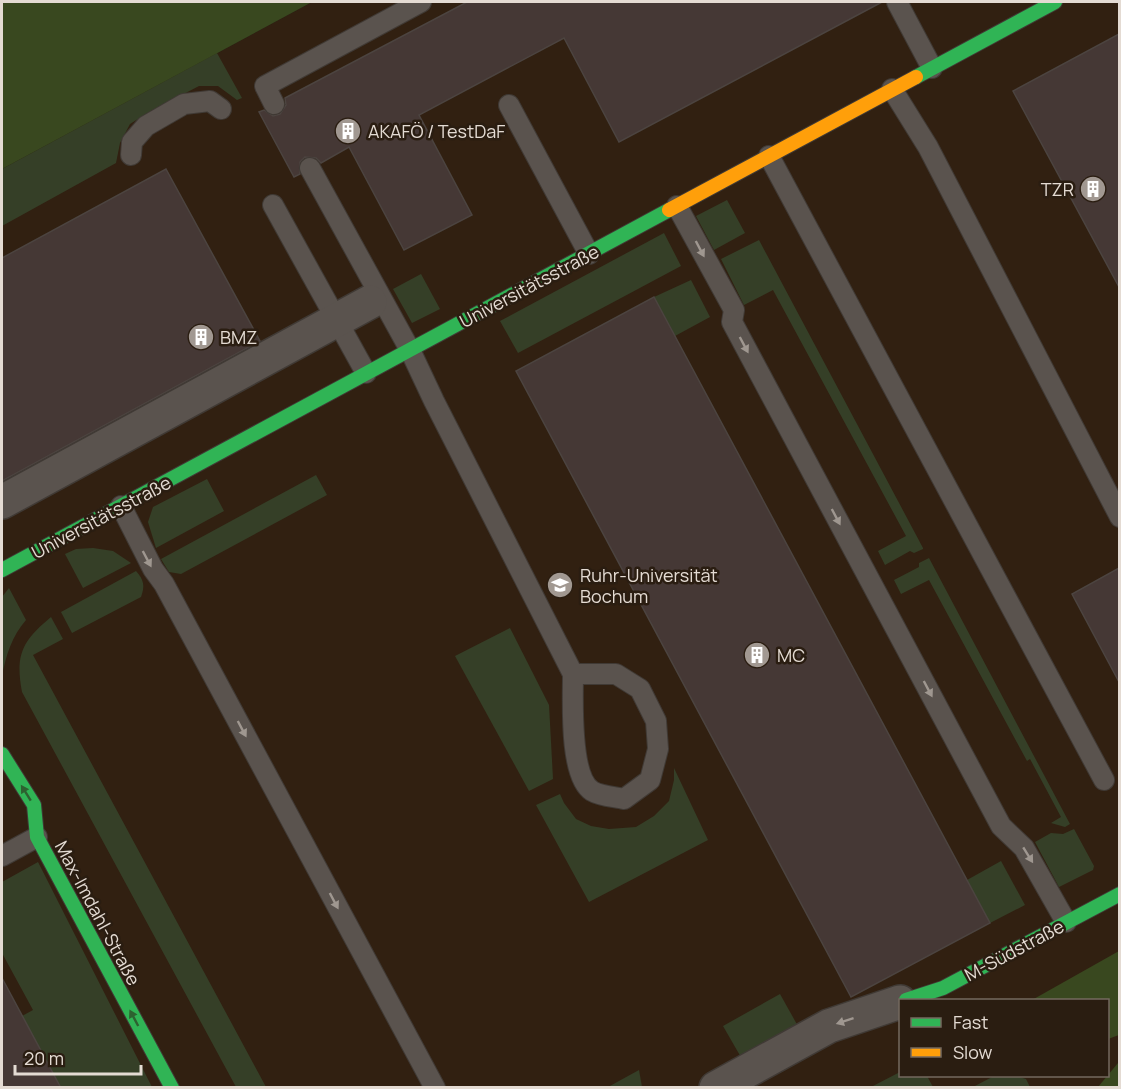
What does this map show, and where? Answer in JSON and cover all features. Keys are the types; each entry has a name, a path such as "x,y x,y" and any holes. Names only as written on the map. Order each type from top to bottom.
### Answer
{"street":[{"name":"Universitätsstraße","path":"2,570 1055,2"},
{"path":"2,502 370,302"},
{"name":"Max-Imdahl-Straße","path":"2,754 34,805 37,837 172,1088"},
{"name":"M-Südstraße","path":"909,999 943,988 1119,894"},
{"path":"716,1088 830,1026 899,1002"}],"lane":[{"path":"274,104 265,87 421,2"},
{"path":"897,2 932,68"},
{"path":"892,89 928,147 1119,517"},
{"path":"131,155 132,142 146,126 184,104 210,101 221,109"},
{"path":"509,105 589,254"},
{"path":"769,156 1104,780"},
{"path":"310,168 410,350 434,402 573,674 573,724 579,773 592,791 624,799 650,780 658,749 656,721 640,688 616,674 573,674"},
{"path":"273,205 366,374"},
{"path":"677,206 734,310 732,322 1001,826 1024,848 1066,922"},
{"path":"121,507 146,558 164,584 435,1088"},
{"path":"2,856 37,837"}],"shaded area":[{"name":"Ruhr-Universität Bochum","path":"312,2 1119,2 1119,1087 2,1088 2,169"}],"green space":[{"path":"2,2 312,2 2,169"},
{"path":"217,53 242,98 237,100 218,86 199,86 149,112 130,124 120,143 116,163 2,226 2,169"},
{"path":"727,200 745,233 714,250 696,216"},
{"path":"664,233 681,266 518,353 500,321"},
{"path":"759,240 923,549 914,553 910,551 885,565 878,551 906,536 773,290 744,305 721,259"},
{"path":"421,274 440,309 412,323 393,289"},
{"path":"691,280 710,317 675,336 654,297"},
{"path":"316,475 327,495 181,574 169,572 161,559"},
{"path":"207,479 224,511 156,548 148,522 153,507"},
{"path":"93,548 113,551 131,563 83,588 65,554 76,549"},
{"path":"929,558 1070,824 1065,827 1051,823 1061,817 1030,759 1027,761 929,580 901,594 894,580 919,567 919,563"},
{"path":"136,571 143,583 141,597 72,633 61,612"},
{"path":"9,588 26,620 10,646 2,676 2,597"},
{"path":"51,617 63,639 33,655 266,1087 236,1087 22,692 20,658 23,650 33,634"},
{"path":"510,628 549,705 553,779 529,791 455,656"},
{"path":"674,768 708,840 589,902 536,805 560,794 576,819 591,826 609,829 636,827 654,816 669,801"},
{"path":"1074,829 1094,866 1093,870 1059,887 1035,842 1051,833 1063,834"},
{"path":"1001,861 1025,905 990,923 967,880"},
{"path":"38,862 152,1087 61,1087 48,1063 2,1087 2,1027 33,1010 2,953 2,882"},
{"path":"1119,951 1119,1035 1109,1039 1109,999 1034,999"},
{"path":"780,994 799,1028 742,1059 723,1026"},
{"path":"1118,1063 1119,1087 1098,1087 1109,1077"},
{"path":"639,1070 642,1087 608,1087"},
{"path":"899,1073 899,1077 928,1077 933,1087 871,1087"},
{"path":"992,1077 1019,1077 1026,1079 1030,1087 973,1087"}],"building":[{"path":"467,2 882,2 619,142 564,38 419,115 472,215 404,250 349,147 321,163 316,158 305,157 300,162 300,174 294,177 259,112 264,110 273,116 280,114 286,105 285,98"},
{"name":"TZR","path":"1119,34 1119,287 1013,91"},
{"name":"BMZ","path":"166,169 260,341 2,481 2,258"},
{"name":"MC","path":"654,297 990,923 851,997 516,371"},
{"path":"1119,568 1119,682 1072,594"},
{"path":"2,978 61,1088 2,1088"}],"traffic: fast":[{"path":"916,77 1055,2"},
{"path":"2,570 669,210"},
{"path":"2,754 34,805 37,837 172,1088"},
{"path":"909,999 943,988 1120,894"}],"traffic: slow":[{"path":"669,210 916,77"}],"place":[{"name":"AKAFÖ / TestDaF","path":"348,131"},
{"name":"TZR","path":"1093,189"},
{"name":"BMZ","path":"201,337"},
{"name":"Ruhr-Universität Bochum","path":"560,585"},
{"name":"MC","path":"757,655"}]}
